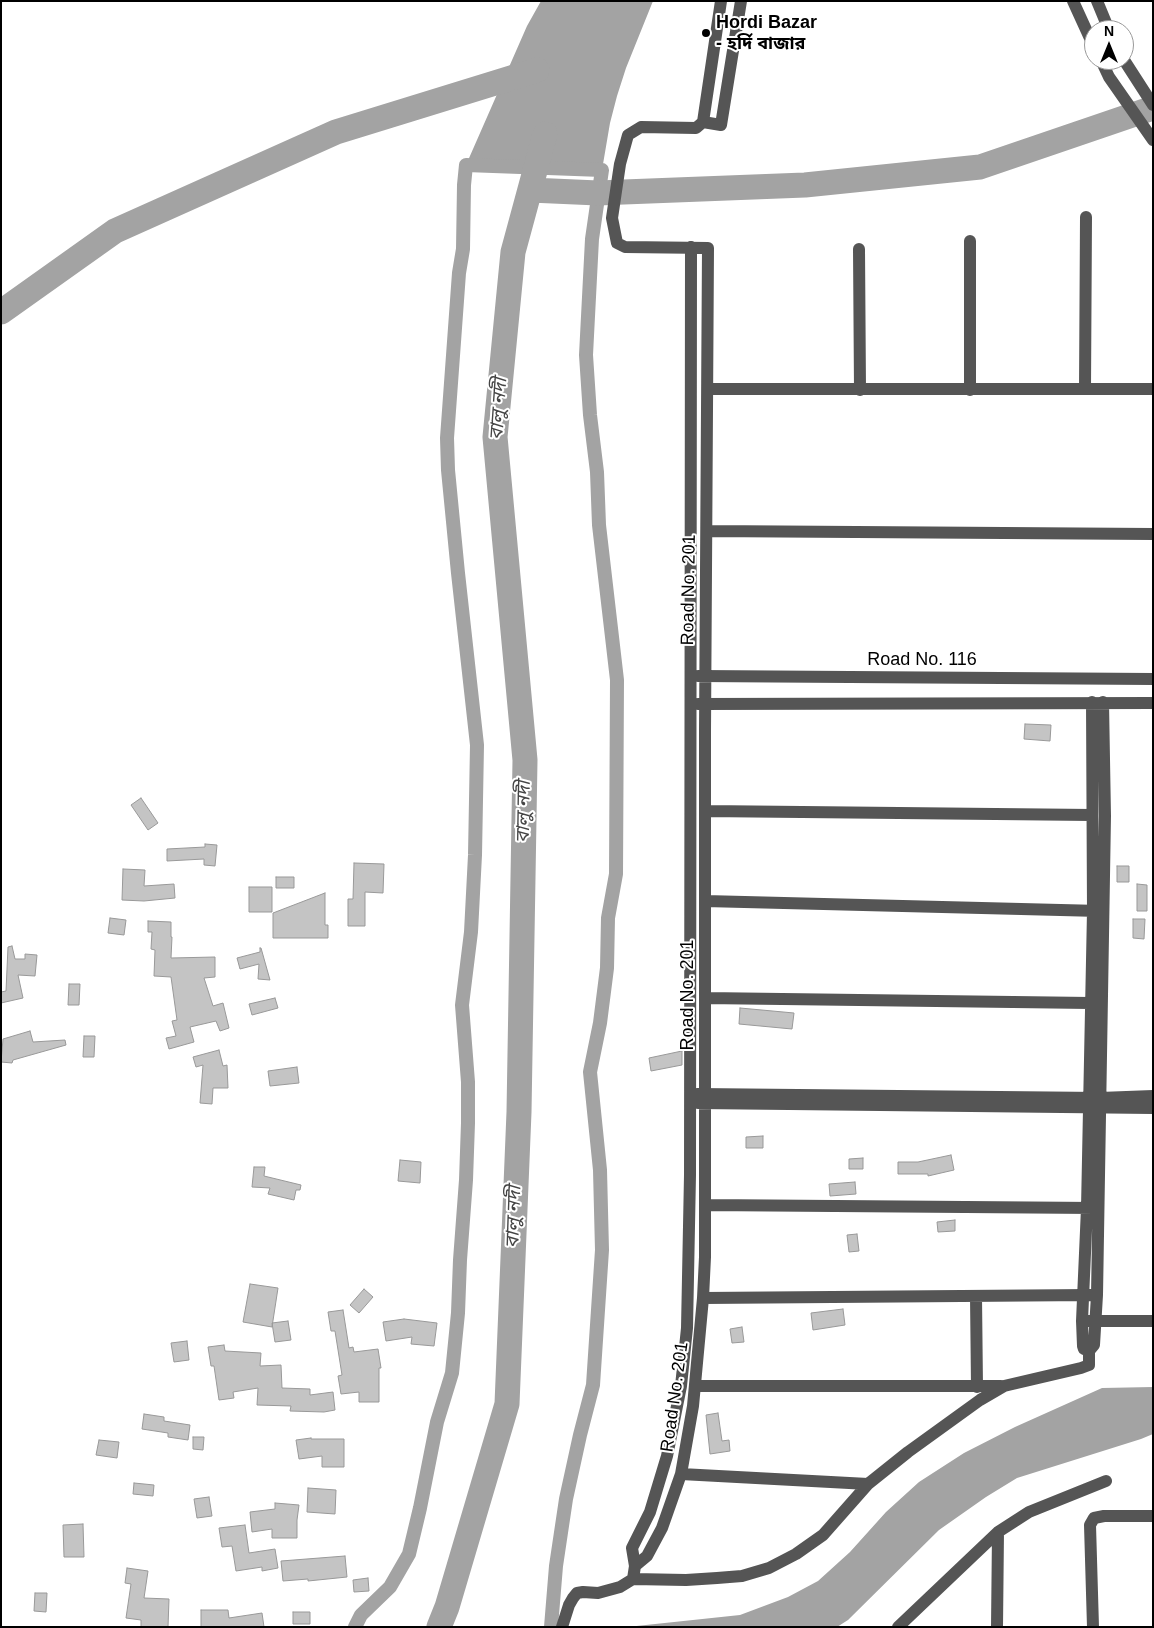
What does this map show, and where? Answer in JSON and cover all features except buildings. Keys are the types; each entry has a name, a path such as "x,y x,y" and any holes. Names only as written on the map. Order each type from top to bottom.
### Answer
{"street":[{"path":"691,247 625,247 617,243 612,218 620,164 628,135 641,127 696,128 703,122 721,1"},
{"path":"703,122 721,124 741,1"},
{"path":"1073,1 1084,25"},
{"path":"1097,1 1105,20"},
{"path":"1106,70 1153,140"},
{"path":"1130,70 1153,105"},
{"path":"1085,389 1086,216"},
{"path":"970,241 970,390"},
{"name":"Road No. 201","path":"691,247 708,248 705,704 705,1256 696,1386 681,1474 662,1528 647,1556 635,1566 632,1548 650,1512 667,1456 681,1386 687,1328 690,1098 691,247"},
{"path":"859,249 860,390"},
{"path":"708,389 1153,389"},
{"path":"707,531 1153,534"},
{"name":"Road No. 116","path":"690,676 1153,679"},
{"path":"696,1386 1004,1386 1090,1365 1089,1351 1094,1345 1096,1320 1090,1295 1098,911 1092,815 1098,702"},
{"path":"1094,1102 1090,1003 1105,816 1098,702"},
{"path":"690,704 1153,703"},
{"path":"705,812 1092,815"},
{"path":"705,901 1098,911"},
{"path":"705,998 1090,1003"},
{"path":"1094,1102 1153,1096"},
{"path":"690,1098 1094,1102 1153,1108"},
{"path":"705,1205 1092,1208"},
{"path":"703,1298 1090,1295"},
{"path":"1089,1351 1084,1350 1083,1346 1082,1321 1090,1295"},
{"path":"976,1296 977,1387"},
{"path":"1082,1321 1153,1321"},
{"path":"562,1627 573,1598 583,1592 598,1593 620,1587 633,1579 686,1580 742,1576 769,1568 796,1554 823,1535 868,1484 908,1452 980,1400 1004,1386"},
{"path":"681,1474 868,1484"},
{"path":"899,1626 998,1532 1029,1512 1106,1481"},
{"path":"1093,1627 1090,1524 1094,1518 1104,1516 1153,1516"},
{"path":"997,1627 998,1532"},
{"path":"633,1579 635,1566"}],"shaded area":[{"path":"541,1 653,1 626,68 617,96 602,170 466,165 527,26"},
{"path":"1153,1387 1153,1434 1017,1478 939,1530 848,1620 837,1627 627,1627 740,1615 788,1597 818,1581 850,1552 886,1512 919,1482 964,1453 1015,1427 1102,1388"}],"waterway":[{"path":"1,312 115,231 336,132 537,70"},
{"path":"530,190 598,193 805,185 980,167 1153,108"},
{"name":"বালু নদী","path":"439,1627 447,1607 507,1404 519,1112 525,760 495,437 513,252 545,134"},
{"path":"355,1627 361,1615 390,1587 409,1554 437,1422 452,1373 458,1313 468,1123 468,1082 462,1005 471,932 475,855 477,745 458,573 448,470 447,438 459,273 463,249 466,165 602,170 592,239 586,355 590,415 597,472 599,525 617,680 616,874 608,918 607,968 600,1023 590,1072 600,1170 602,1250 593,1385 566,1499 556,1566 551,1627"}],"place":[{"name":"Hordi Bazar - হর্দি বাজার","path":"706,33"}]}
